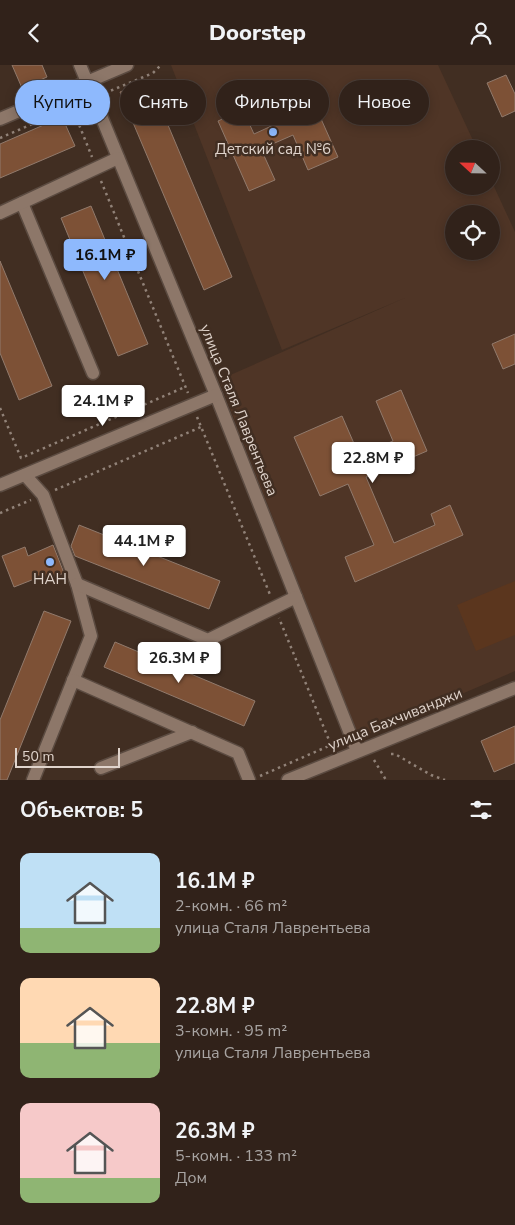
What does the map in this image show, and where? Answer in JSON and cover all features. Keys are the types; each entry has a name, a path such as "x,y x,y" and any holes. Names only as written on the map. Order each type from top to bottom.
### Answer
{"street":[{"name":"улица Сталя Лаврентьева","path":"80,65 86,80"},
{"path":"92,80 127,65"},
{"path":"0,119 15,113"},
{"name":"улица Сталя Лаврентьева","path":"105,125 216,395 358,751"},
{"path":"0,213 118,158"},
{"path":"22,203 93,373"},
{"path":"0,485 216,395"},
{"path":"25,475 44,495 77,584 91,636 33,780"},
{"path":"77,584 208,640 296,597"},
{"path":"73,680 238,753 250,780"},
{"name":"улица Бахчиванджи","path":"288,780 515,688"},
{"path":"101,768 192,732"}],"path":[{"path":"79,125 332,745 250,780"},
{"path":"0,408 21,459 185,387"},
{"path":"0,513 201,427"},
{"path":"358,751 374,759 386,780"},
{"path":"386,753 395,754 432,775 445,780"}],"shaded area":[{"path":"171,65 438,65 473,140 445,140 445,195 498,195 515,232 515,671 359,738 219,380 407,297 282,350 194,125 206,125 206,80 177,80"},
{"path":"515,581 515,635 476,651 457,605"}],"building":[{"path":"12,65 42,65 47,77 40,80 19,80"},
{"path":"506,75 515,94 515,111 502,117 487,83"},
{"path":"44,125 66,125 75,146 0,178 0,144"},
{"path":"134,125 168,125 232,277 204,290"},
{"path":"220,125 250,125 254,134 274,125 324,125 338,157 308,170 293,135 261,149 275,180 249,191"},
{"path":"91,206 148,344 118,356 61,218"},
{"path":"0,261 52,386 19,400 0,353"},
{"path":"515,334 515,364 503,369 492,344"},
{"path":"401,390 427,451 366,477 394,543 435,525 431,514 450,505 463,535 355,582 345,557 374,545 348,484 320,496 294,437 342,416 359,455 393,441 376,401"},
{"path":"79,525 220,581 209,609 75,556 71,546"},
{"path":"53,545 64,573 44,581 42,576 14,587 2,556 25,547 28,556"},
{"path":"44,611 71,621 7,780 0,780 0,720"},
{"path":"115,642 255,701 244,726 104,667"},
{"path":"515,726 515,763 494,772 481,741"}],"place":[{"name":"Детский сад №6","path":"273,132"},
{"name":"НАН","path":"50,562"}]}
